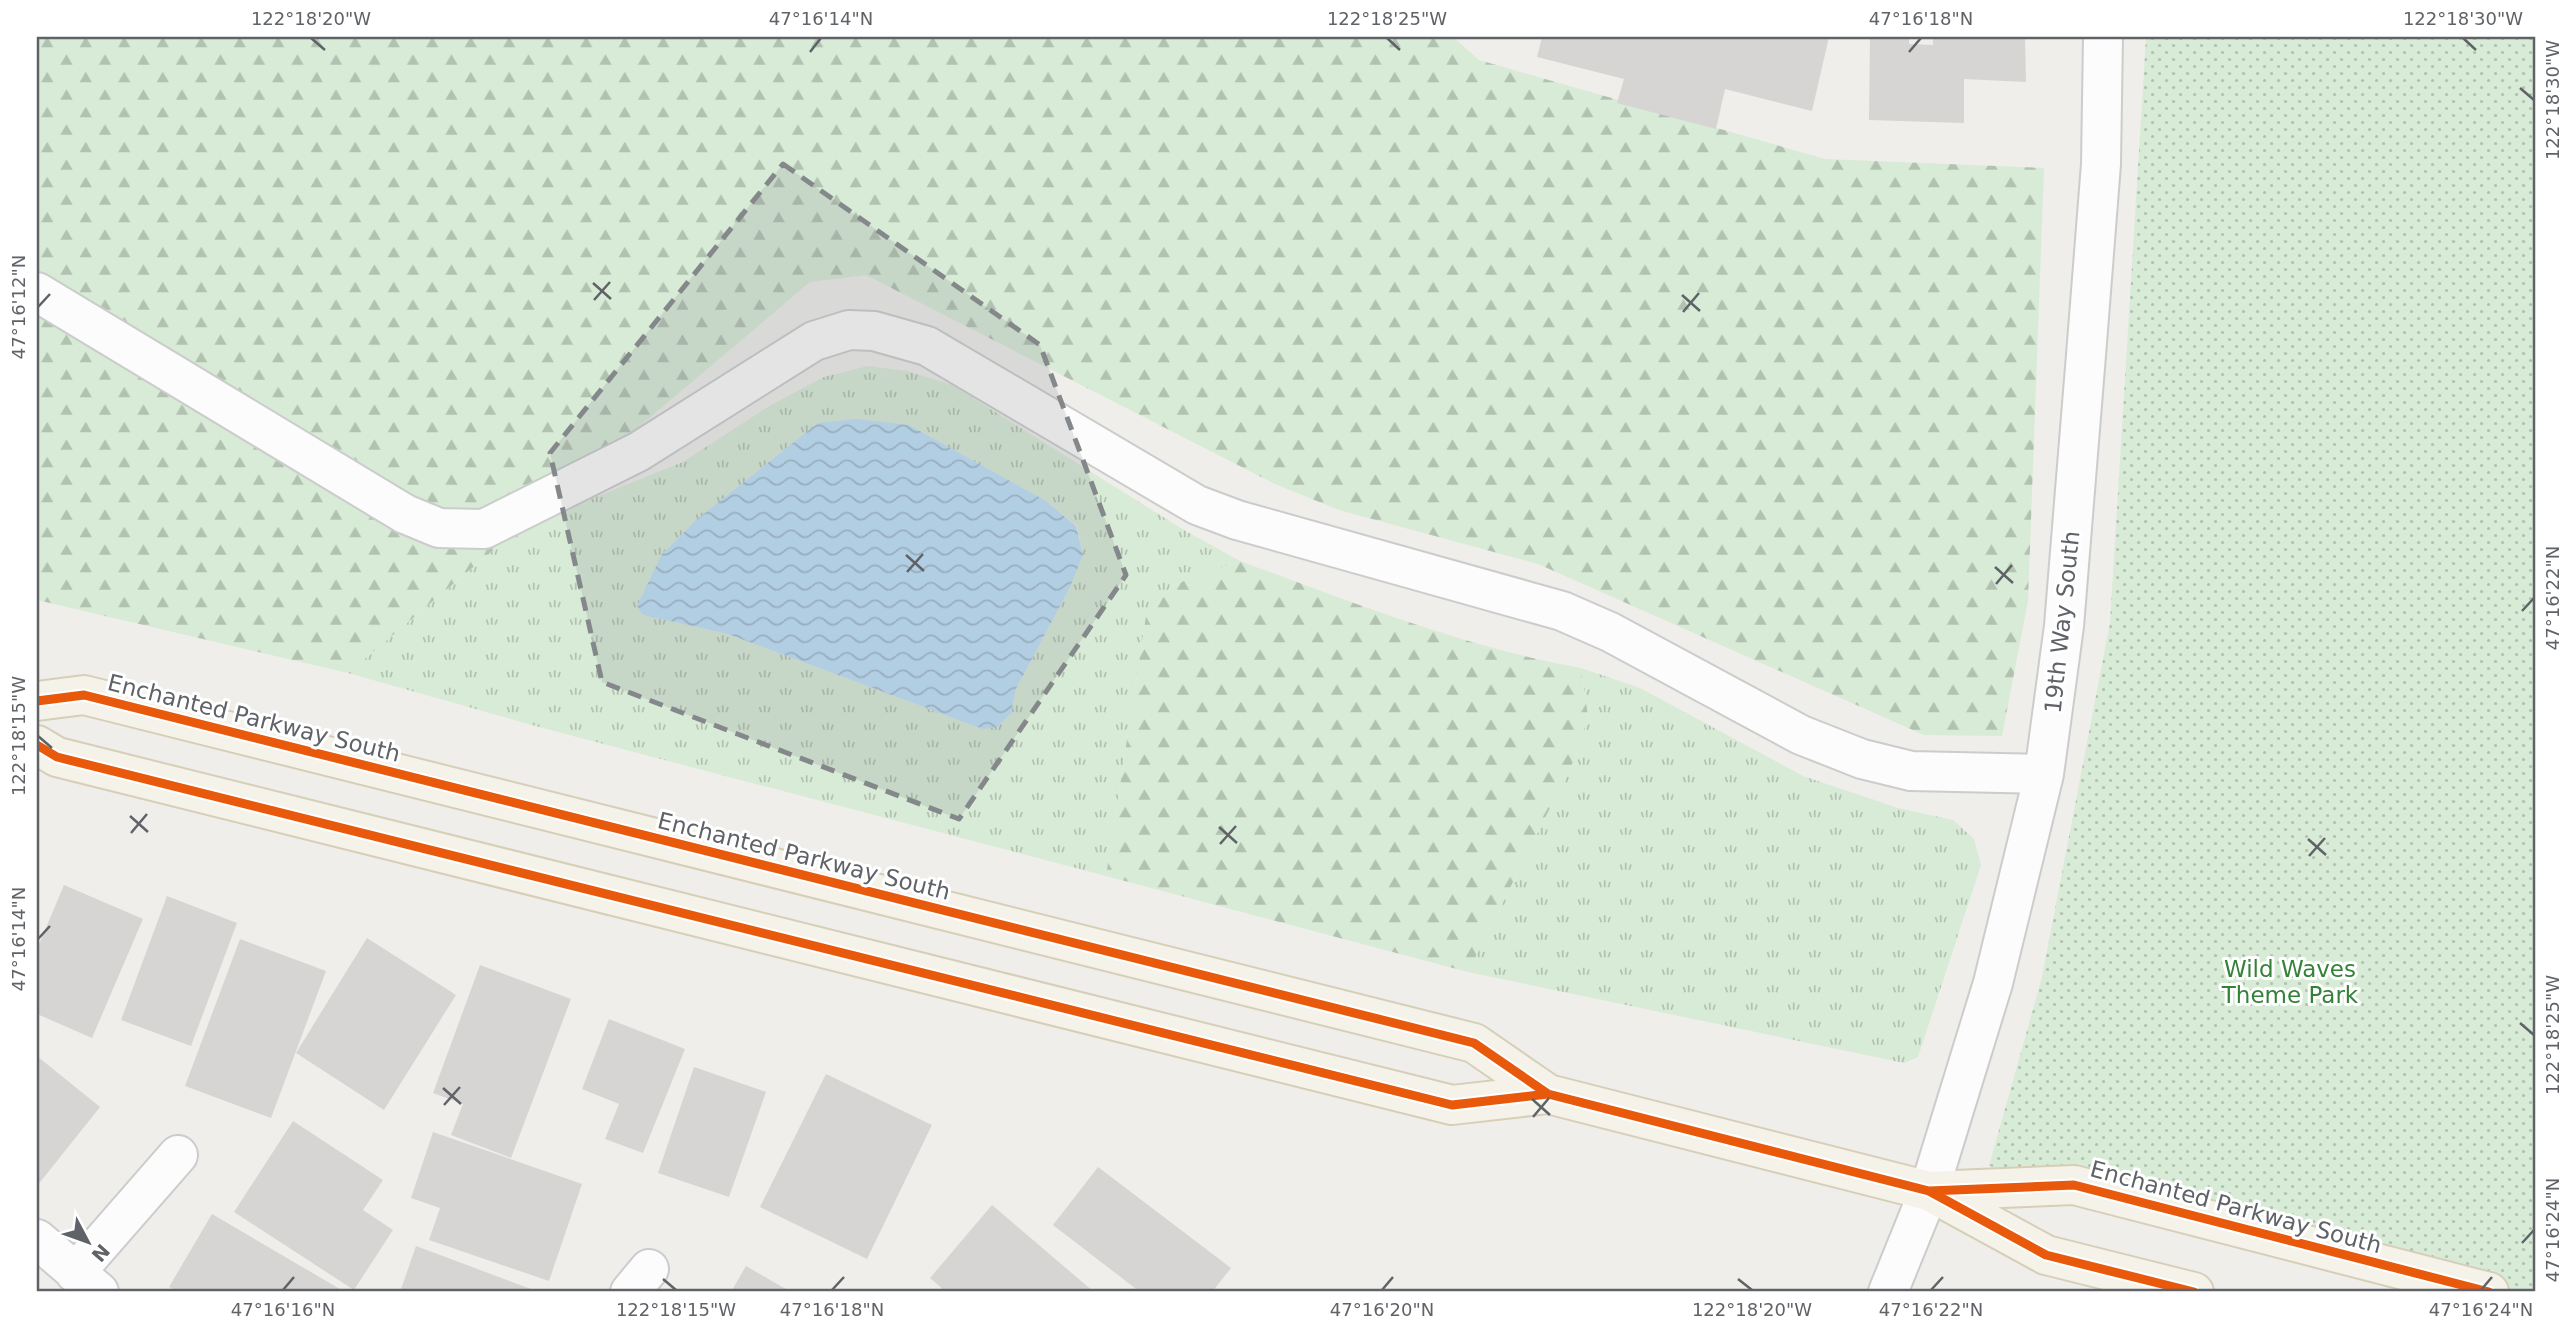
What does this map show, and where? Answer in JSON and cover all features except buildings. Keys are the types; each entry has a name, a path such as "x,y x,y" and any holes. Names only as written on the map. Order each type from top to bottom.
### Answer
{"main road":[{"name":"Enchanted Parkway South","path":"37,701 84,695 1474,1043 1548,1094 1929,1191 2046,1255 2193,1292"},
{"name":"Enchanted Parkway South","path":"37,745 57,757 1451,1105 1548,1094"},
{"name":"Enchanted Parkway South","path":"1929,1191 2074,1185 2489,1292"}],"street":[{"name":"19th Way South","path":"1888,1292 1929,1191 1993,983 2045,774 2064,625 2079,450 2101,164 2103,37"},
{"path":"37,292 405,514 439,528 484,529 638,452 814,341 849,330 874,331 927,346 1197,505 1237,520 1562,611 1610,632 1801,735 1862,759 1911,771 2045,774"},
{"path":"37,1240 87,1282 178,1154"}],"highlighted area":[{"path":"783,164 1040,345 1126,575 959,819 602,682 550,453"}],"green space":[{"path":"37,37 1453,37 1479,60 1825,159 2044,168 2028,601 2002,736 1924,735 1538,564 1339,510 1275,484 866,275 810,282 348,673 37,600"},
{"name":"Wild Waves Theme Park","path":"2146,37 2535,37 2535,1292 2519,1292 1989,1166 2042,977 2110,623"},
{"path":"868,366 907,371 952,385 1184,530 1240,561 1173,585 1146,616 1106,876 539,727 348,673 521,527 683,462 771,405 824,377","holes":["818,423 909,425 1046,501 1077,526 1083,555 1070,587 1016,689 1011,713 937,712 728,634 643,615 662,554 696,520"]},
{"path":"1240,561 1451,636 1581,668 1588,716 1575,758 1468,972 1106,876 1146,616 1173,585"},
{"path":"1581,668 1640,688 1803,776 1898,808 1953,820 1974,839 1981,865 1918,1057 1904,1063 1468,972 1575,758 1588,716"}],"water":[{"path":"856,419 909,425 1046,501 1076,526 1083,555 1070,587 1016,689 1011,713 997,727 983,729 728,634 643,615 637,606 662,554 696,520 818,423"}],"cycle path":[{"path":"37,701 84,695 1474,1043 1548,1094 1929,1191 2046,1255 2194,1292"},
{"path":"37,745 57,757 1452,1105 1548,1094"},
{"path":"1929,1191 2074,1185 2489,1292"}]}
